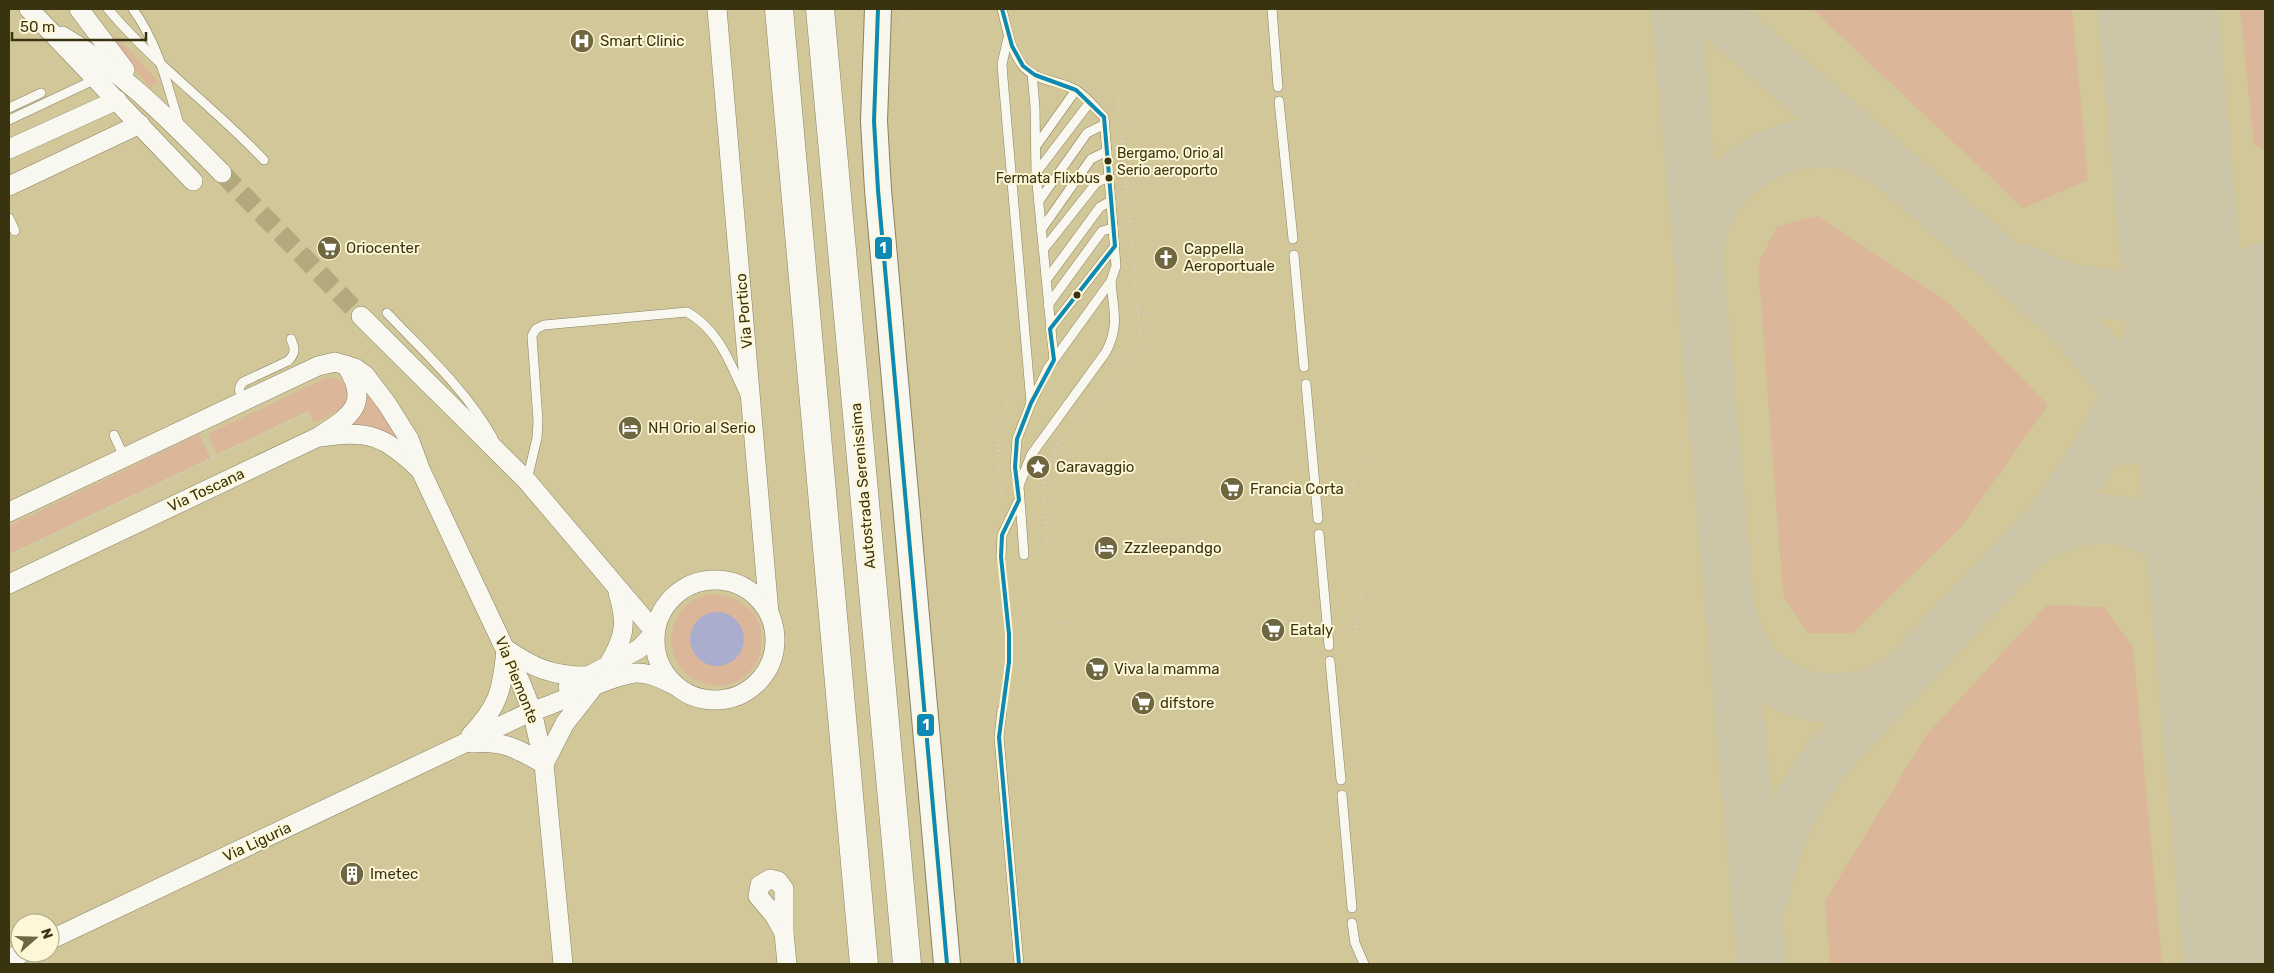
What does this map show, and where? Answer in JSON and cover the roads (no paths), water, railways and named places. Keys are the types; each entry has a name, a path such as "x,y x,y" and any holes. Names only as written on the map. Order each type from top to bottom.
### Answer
{"highway":[{"path":"779,9 864,964"},
{"name":"Autostrada Serenissima","path":"820,9 907,964"}],"main road":[{"path":"878,9 874,121 878,190 947,964"},
{"path":"875,57 893,9"}],"street":[{"path":"29,9 193,181"},
{"path":"79,9 142,93"},
{"name":"Via Portico","path":"717,9 769,613"},
{"path":"48,28 106,64 142,93 222,173"},
{"path":"9,149 116,100"},
{"path":"9,186 140,124"},
{"path":"361,316 527,480 655,632"},
{"path":"9,512 318,366 335,362 346,365"},
{"name":"Via Toscana","path":"9,584 316,432 345,420 356,405 358,398 355,382 346,365"},
{"name":"Via Piemonte","path":"346,365 365,375 409,438 421,471 506,649 532,711 544,764 564,964"},
{"name":"Via Piemonte","path":"316,432 354,434 385,440 421,471"},
{"path":"726,581 740,585 752,592 769,613 774,625 774,650 767,671 752,688 742,694 724,700 704,700 676,686 666,675 659,662 655,647 655,632 662,612 668,602 687,587 699,582 726,581"},
{"path":"607,667 620,644 624,630 624,612 616,587"},
{"name":"Via Liguria","path":"60,935 532,711 552,705 590,682 607,667 639,649 655,632"},
{"name":"Via Liguria","path":"506,649 525,662 552,674 590,682 636,673 658,677 676,686"},
{"name":"Via Liguria","path":"463,744 488,718 498,700 504,677 506,649"},
{"name":"Via Liguria","path":"463,744 498,742 511,746 544,764 565,723 590,682"},
{"path":"784,933 787,964"}],"lane":[{"path":"108,9 163,66 208,104 264,160"},
{"path":"134,9 152,38 163,66 181,132"},
{"path":"1002,9 1008,38 1024,68 1047,80 1061,83 1076,90 1104,118 1116,266 1110,281 1054,360 1031,403 1017,439 1015,467 1019,486 1024,555"},
{"path":"1272,9 1278,87"},
{"path":"1008,38 1004,50 1003,78 1031,403"},
{"path":"1032,72 1036,173 1054,360"},
{"path":"9,120 96,79"},
{"path":"1036,146 1076,90"},
{"path":"9,108 41,93"},
{"path":"1279,101 1293,240"},
{"path":"1036,173 1090,102"},
{"path":"1039,201 1087,133 1105,124"},
{"path":"1041,230 1091,159 1107,151"},
{"path":"1043,250 1097,182 1109,177"},
{"path":"1047,279 1100,207 1111,201"},
{"path":"9,218 15,231"},
{"path":"1048,305 1102,231 1114,228"},
{"path":"1050,329 1115,246"},
{"path":"1294,255 1304,367"},
{"path":"1019,486 1031,455 1106,352 1114,337 1115,323 1110,281"},
{"path":"527,480 537,438 538,421 532,336 536,329 544,325 687,312 705,324 716,337 753,414"},
{"path":"387,313 482,418 504,457"},
{"path":"243,400 239,386 243,382 288,361 293,356 295,349 290,339"},
{"path":"1306,384 1318,519"},
{"path":"114,435 124,457"},
{"path":"1001,557 1002,535 1019,500"},
{"path":"1319,534 1329,646"},
{"path":"1330,661 1341,780"},
{"path":"1002,710 999,737 1019,964"},
{"path":"1342,795 1352,908"},
{"path":"1352,923 1354,943 1364,964"}],"water":[{"path":"717,612 727,614 736,620 742,629 744,639 742,649 736,658 727,664 717,666 707,664 698,658 692,649 690,639 692,629 698,620 707,614"}],"tunnel":[{"path":"222,173 361,316"}],"place":[{"name":"Smart Clinic","path":"582,41"},
{"name":"Bergamo, Orio al Serio aeroporto","path":"1108,161"},
{"name":"Fermata Flixbus","path":"1109,178"},
{"name":"Oriocenter","path":"329,248"},
{"name":"Cappella Aeroportuale","path":"1166,258"},
{"name":"NH Orio al Serio","path":"630,428"},
{"name":"Caravaggio","path":"1038,467"},
{"name":"Francia Corta","path":"1232,489"},
{"name":"Zzzleepandgo","path":"1106,548"},
{"name":"Eataly","path":"1273,630"},
{"name":"Viva la mamma","path":"1097,669"},
{"name":"difstore","path":"1143,703"},
{"name":"Imetec","path":"352,874"}]}
